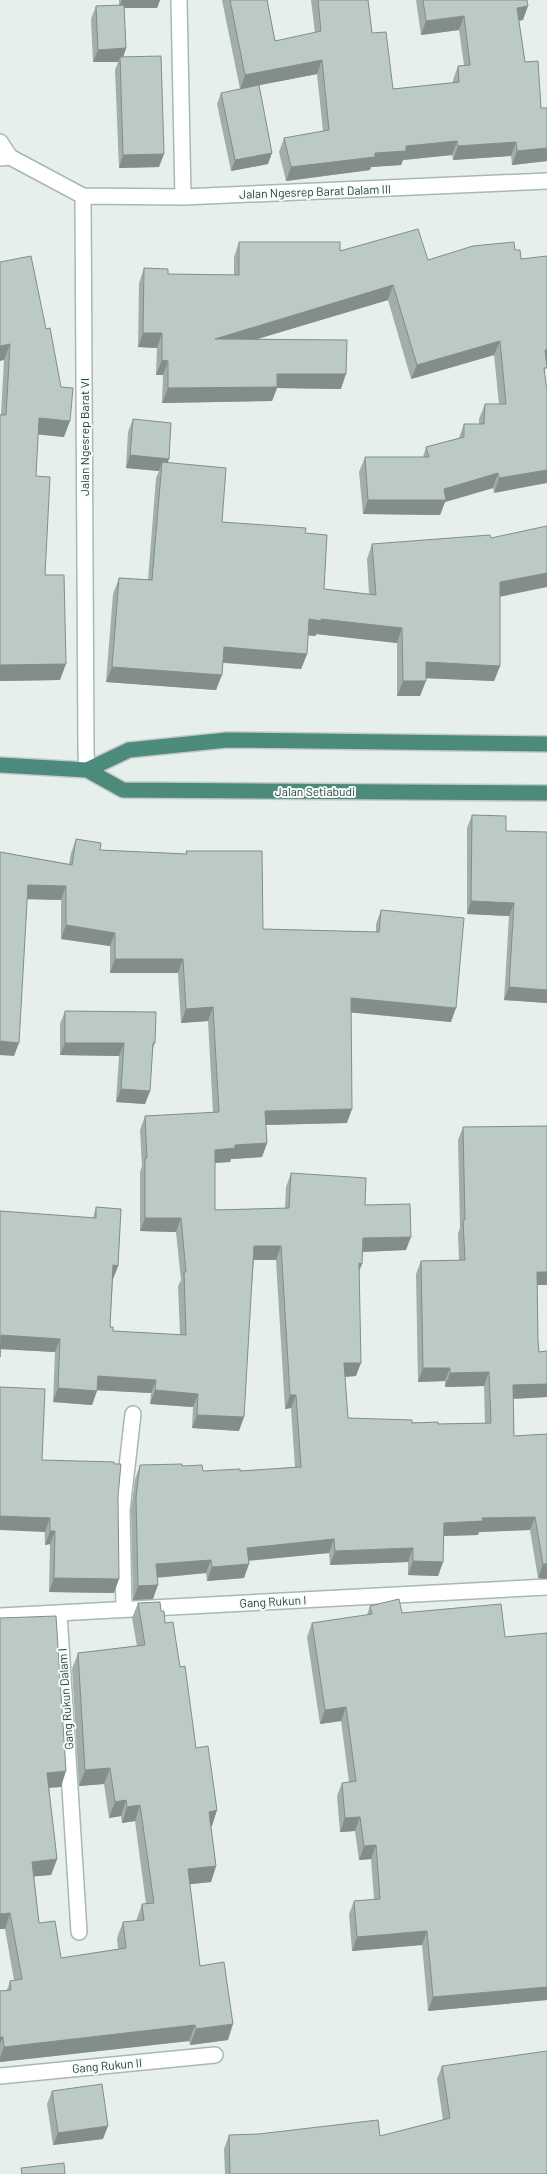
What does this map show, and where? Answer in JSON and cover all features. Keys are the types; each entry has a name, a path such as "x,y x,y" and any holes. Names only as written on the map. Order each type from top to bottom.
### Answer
{"highway":[{"name":"Jalan Setiabudi","path":"88,770 129,750 227,740 547,744"},
{"name":"Jalan Setiabudi","path":"0,765 88,770 123,790 547,793"}],"street":[{"path":"179,0 183,197"},
{"path":"0,142 5,158 83,196"},
{"name":"Jalan Ngesrep Barat Dalam III","path":"83,196 183,197 547,181"},
{"name":"Jalan Ngesrep Barat VI","path":"83,196 86,751 88,770"},
{"path":"124,1609 122,1510 133,1414"},
{"name":"Gang Rukun I","path":"0,1616 547,1587"},
{"name":"Gang Rukun Dalam I","path":"59,1613 79,1932"},
{"name":"Gang Rukun II","path":"0,2076 215,2055"}],"building":[{"path":"230,0 267,0 275,41 321,31 318,0 368,0 372,33 386,32 393,89 459,82 458,66 470,65 464,16 426,21 423,0 527,0 528,6 517,8 525,62 538,61 541,108 547,108 547,148 517,151 516,142 458,146 457,141 406,146 406,151 375,153 375,157 291,167 284,138 329,130 322,60 245,75"},
{"path":"124,5 126,48 98,50 96,6"},
{"path":"161,56 164,154 123,155 120,57"},
{"path":"259,85 272,153 235,160 221,93"},
{"path":"418,229 428,260 473,246 514,242 515,250 520,250 521,259 547,256 547,350 545,350 547,368 544,368 547,391 547,470 499,478 498,473 444,489 446,500 368,500 365,457 429,457 426,447 464,437 464,424 484,424 485,404 506,404 500,341 417,365 393,285 215,339 347,340 346,374 277,374 277,387 168,388 168,361 162,360 162,333 143,333 144,268 168,269 168,274 239,275 239,242 340,242 340,251"},
{"path":"31,256 46,329 50,328 61,387 73,388 70,421 39,418 36,476 50,477 45,575 64,575 66,664 0,665 0,415 6,415 10,344 0,346 0,262"},
{"path":"133,419 171,423 169,459 130,455"},
{"path":"162,462 226,468 222,522 306,528 305,533 327,535 324,589 376,595 372,544 490,535 491,538 547,526 547,573 500,582 500,666 426,662 426,681 403,681 402,628 309,619 307,654 224,647 222,675 112,667 119,578 152,580"},
{"path":"472,815 506,816 506,831 547,832 547,990 509,987 514,903 471,901"},
{"path":"76,839 101,843 100,850 187,854 186,851 262,851 263,929 379,932 381,910 464,918 456,1008 351,998 352,1109 265,1111 267,1143 235,1145 235,1148 215,1150 215,1210 289,1208 291,1173 366,1178 365,1205 410,1204 411,1237 363,1238 362,1264 359,1263 361,1363 344,1363 348,1418 412,1420 412,1423 438,1422 438,1424 491,1423 489,1372 450,1373 450,1368 423,1368 421,1261 465,1260 463,1127 547,1126 547,1272 537,1272 539,1352 547,1351 547,1384 513,1385 514,1436 547,1434 547,1564 543,1564 535,1517 482,1518 483,1521 444,1523 443,1562 413,1561 413,1548 335,1551 334,1539 247,1548 249,1564 212,1567 211,1560 156,1564 158,1585 138,1586 136,1497 140,1465 202,1465 203,1471 240,1469 240,1471 301,1467 296,1395 290,1395 281,1246 254,1246 244,1417 197,1415 198,1394 155,1390 156,1380 98,1376 97,1391 58,1388 60,1339 1,1335 0,1357 0,1211 96,1218 96,1207 121,1209 118,1266 113,1265 110,1327 113,1327 113,1331 186,1335 184,1272 186,1272 181,1218 145,1218 145,1158 147,1158 145,1116 219,1112 213,1007 186,1009 183,959 115,959 115,933 66,925 66,886 28,885 19,1043 0,1041 0,852 72,865"},
{"path":"65,1011 156,1012 150,1091 121,1089 124,1043 65,1043"},
{"path":"0,1387 45,1389 42,1460 114,1462 114,1464 121,1464 118,1496 119,1579 54,1578 55,1531 50,1531 50,1518 0,1516"},
{"path":"399,1599 402,1613 501,1604 505,1637 547,1633 547,1987 433,1997 427,1931 357,1937 354,1901 380,1899 376,1845 364,1846 360,1817 345,1818 342,1783 356,1781 346,1707 325,1710 312,1623 372,1614 370,1606"},
{"path":"160,1602 161,1611 164,1611 165,1623 173,1622 180,1667 185,1666 196,1748 208,1746 217,1810 209,1812 216,1866 188,1869 200,1966 224,1962 233,2024 196,2029 195,2025 4,2047 3,2037 0,2037 0,1991 11,1990 10,1981 22,1979 10,1913 0,1914 0,1618 56,1616 66,1771 47,1773 57,1859 32,1862 39,1923 55,1921 61,1958 126,1948 123,1922 144,1920 142,1904 154,1903 140,1805 127,1807 126,1800 115,1802 110,1768 85,1770 78,1653 145,1645 138,1603"},
{"path":"547,2051 547,2174 230,2174 229,2135 259,2134 378,2120 380,2136 450,2118 442,2066"},
{"path":"102,2084 108,2126 58,2133 52,2091"},
{"path":"64,2163 65,2174 22,2174 21,2168"}]}
